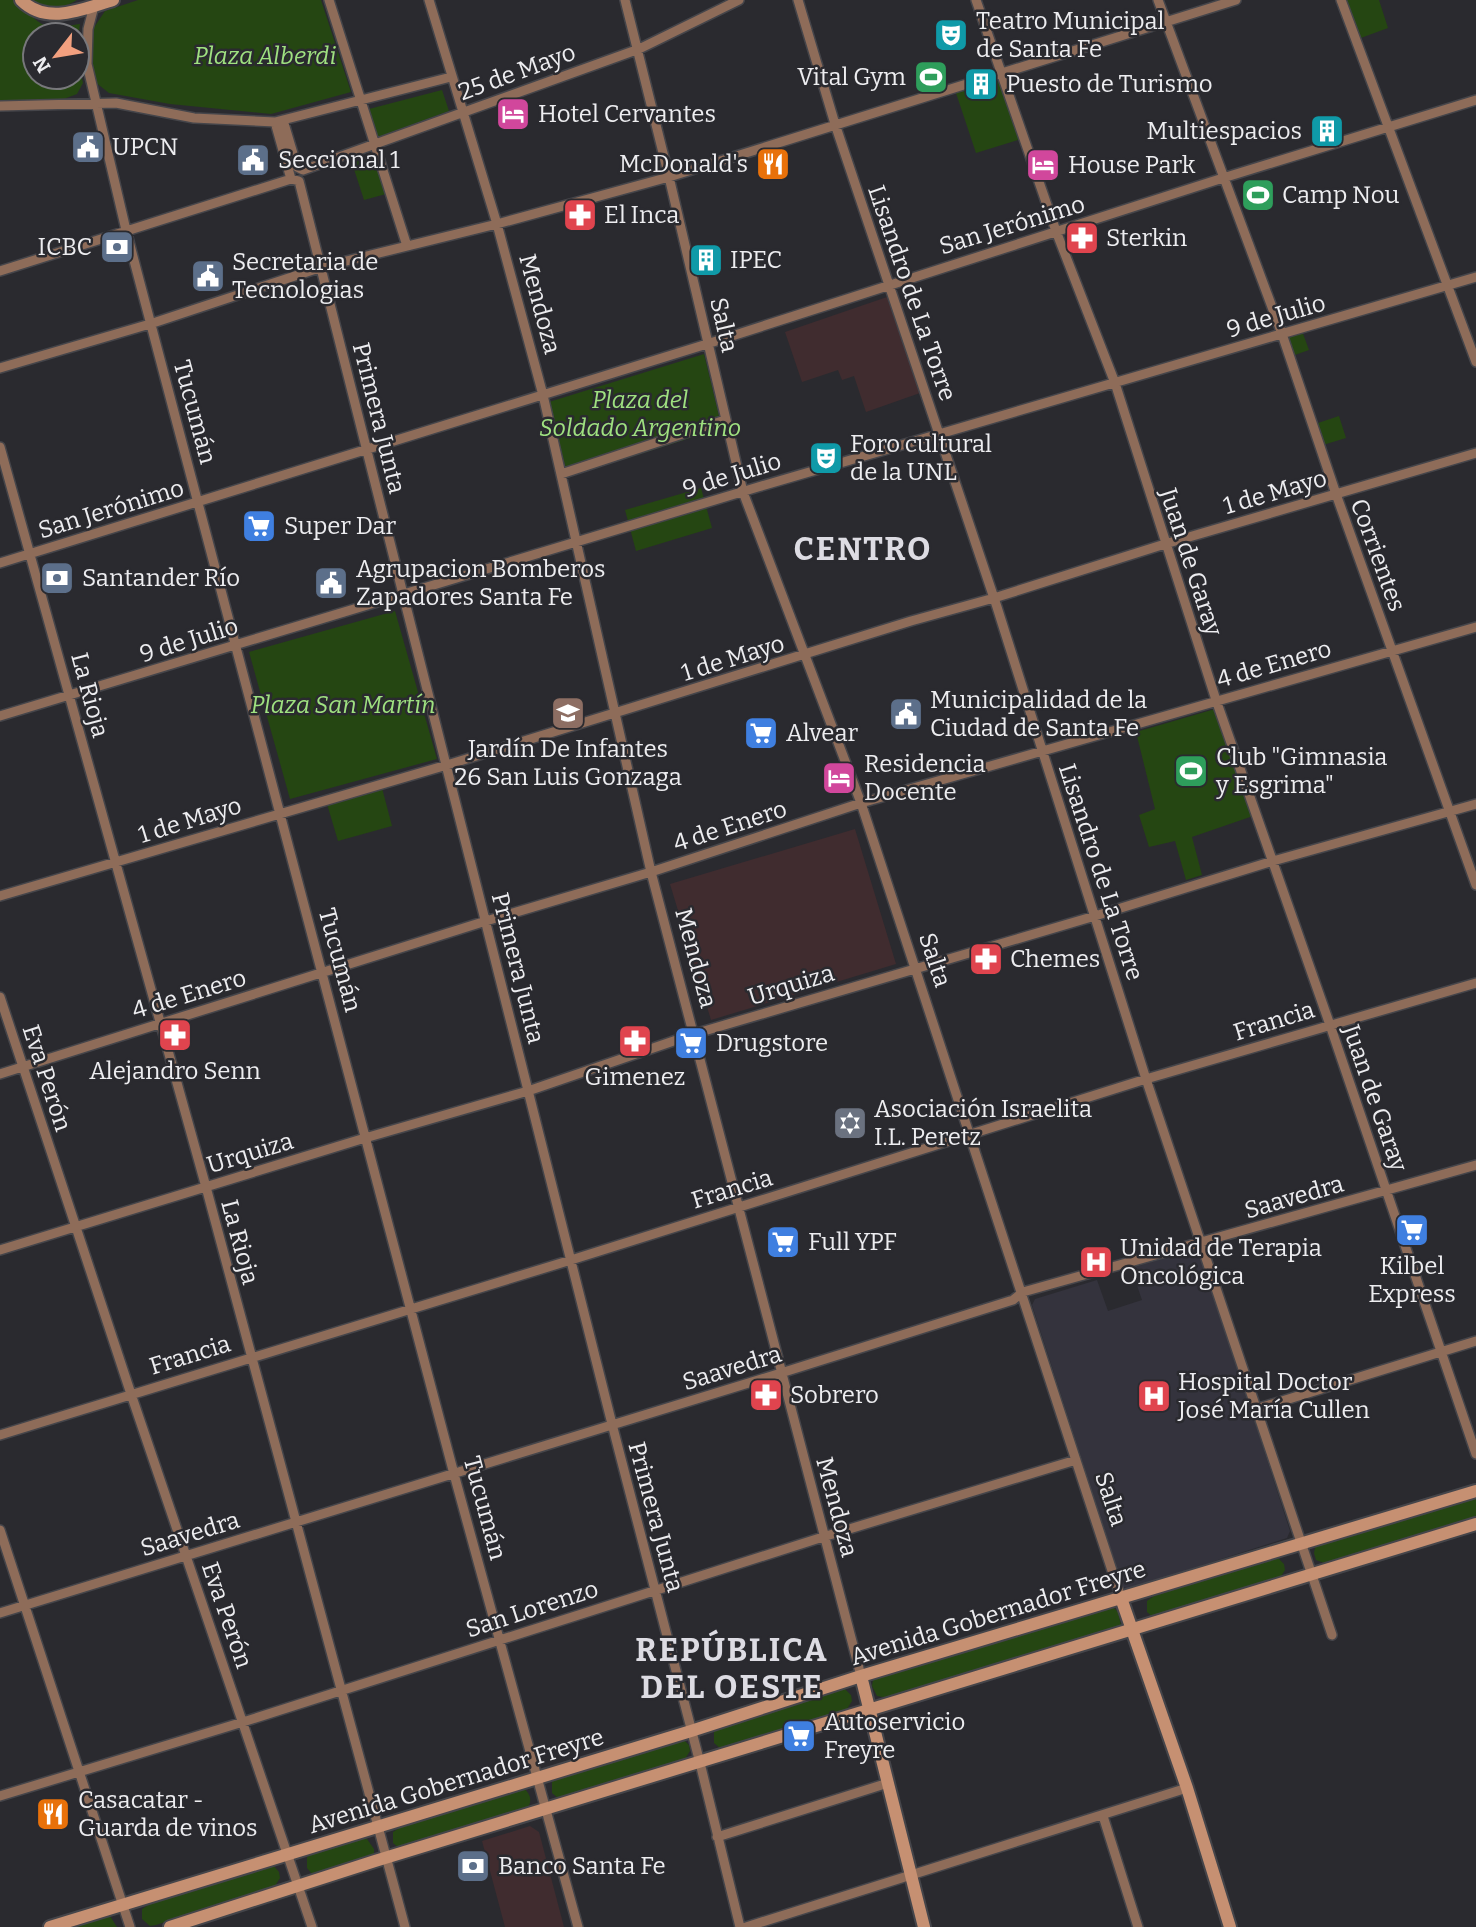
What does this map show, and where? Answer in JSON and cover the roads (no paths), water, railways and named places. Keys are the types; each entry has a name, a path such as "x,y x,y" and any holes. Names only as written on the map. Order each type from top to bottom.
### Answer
{"main road":[{"path":"21,0 34,10 51,14 69,13 94,3 113,0"},
{"name":"Avenida Gobernador Freyre","path":"50,1927 691,1731 860,1676 1476,1491"},
{"path":"170,1927 386,1858 1476,1524"},
{"name":"Salta","path":"1121,1598 1230,1927"},
{"name":"Mendoza","path":"860,1676 924,1927"}],"street":[{"path":"328,0 407,246"},
{"name":"Mendoza","path":"429,0 496,224 543,395 651,872 860,1676"},
{"name":"Salta","path":"625,0 670,177 743,492 861,803 1121,1598"},
{"name":"25 de Mayo","path":"279,121 297,167 303,170 639,49 739,0"},
{"name":"Lisandro de La Torre","path":"798,0 835,124 994,598 1146,1079 1299,1544 1312,1574 1332,1636"},
{"name":"Juan de Garay","path":"976,0 1056,231 1115,383 1216,700 1476,1454"},
{"name":"Corrientes","path":"1158,0 1282,334 1336,494 1476,885"},
{"path":"0,368 150,324 322,267 670,177 1236,0"},
{"path":"1341,0 1476,362"},
{"name":"Tucumán","path":"94,3 88,29 87,64 125,230 454,1474 578,1927"},
{"path":"0,106 116,103 194,118 279,121 451,77"},
{"name":"San Jerónimo","path":"0,563 707,344 888,284 1476,100"},
{"name":"Primera Junta","path":"279,121 322,267 365,449 404,594 740,1927"},
{"path":"0,271 125,230 295,180"},
{"name":"9 de Julio","path":"0,716 743,492 1476,277"},
{"path":"561,474 725,420"},
{"name":"La Rioja","path":"0,447 206,1187 405,1927"},
{"name":"1 de Mayo","path":"0,896 447,765 911,621 1476,453"},
{"name":"4 de Enero","path":"0,1073 651,872 861,803 1476,626"},
{"name":"Urquiza","path":"0,1250 528,1091 694,1034 1273,861 1476,804"},
{"name":"Francia","path":"0,1435 571,1260 1146,1079 1476,984"},
{"name":"Eva Perón","path":"0,997 312,1927"},
{"name":"Saavedra","path":"0,1613 781,1373 1013,1300 1023,1292 1476,1165"},
{"path":"1256,1409 1476,1341"},
{"name":"San Lorenzo","path":"0,1796 1076,1460"},
{"path":"0,1530 130,1927"},
{"path":"717,1837 888,1783"},
{"path":"746,1927 1186,1788"},
{"path":"1102,1816 1138,1927"}],"place":[{"name":"Teatro Municipal de Santa Fe","path":"951,35"},
{"name":"Vital Gym","path":"931,77"},
{"name":"Puesto de Turismo","path":"981,84"},
{"name":"Hotel Cervantes","path":"513,114"},
{"name":"Multiespacios","path":"1327,131"},
{"name":"UPCN","path":"88,147"},
{"name":"Seccional 1","path":"253,160"},
{"name":"McDonald's","path":"773,164"},
{"name":"House Park","path":"1043,165"},
{"name":"Camp Nou","path":"1258,195"},
{"name":"El Inca","path":"580,215"},
{"name":"Sterkin","path":"1082,238"},
{"name":"ICBC","path":"117,247"},
{"name":"IPEC","path":"706,260"},
{"name":"Secretaria de Tecnologias","path":"208,276"},
{"name":"Foro cultural de la UNL","path":"826,458"},
{"name":"Super Dar","path":"259,526"},
{"name":"Santander Río","path":"57,578"},
{"name":"Agrupacion Bomberos Zapadores Santa Fe","path":"331,583"},
{"name":"Jardín De Infantes 26 San Luis Gonzaga","path":"568,713"},
{"name":"Municipalidad de la Ciudad de Santa Fe","path":"906,714"},
{"name":"Alvear","path":"761,733"},
{"name":"Club \"Gimnasia y Esgrima\"","path":"1191,771"},
{"name":"Residencia Docente","path":"839,778"},
{"name":"Chemes","path":"986,959"},
{"name":"Alejandro Senn","path":"175,1035"},
{"name":"Gimenez","path":"635,1041"},
{"name":"Drugstore","path":"691,1043"},
{"name":"Asociación Israelita I.L. Peretz","path":"850,1123"},
{"name":"Kilbel Express","path":"1412,1230"},
{"name":"Full YPF","path":"783,1242"},
{"name":"Unidad de Terapia Oncológica","path":"1096,1262"},
{"name":"Sobrero","path":"766,1395"},
{"name":"Hospital Doctor José María Cullen","path":"1154,1396"},
{"name":"Autoservicio Freyre","path":"799,1736"},
{"name":"Casacatar - Guarda de vinos","path":"53,1814"},
{"name":"Banco Santa Fe","path":"473,1866"}],"district":[{"name":"CENTRO","path":"863,549"},
{"name":"REPÚBLICA DEL OESTE","path":"732,1668"}],"park label":[{"name":"Plaza Alberdi","path":"265,56"},
{"name":"Plaza del Soldado Argentino","path":"640,414"},
{"name":"Plaza San Martín","path":"343,705"}]}
